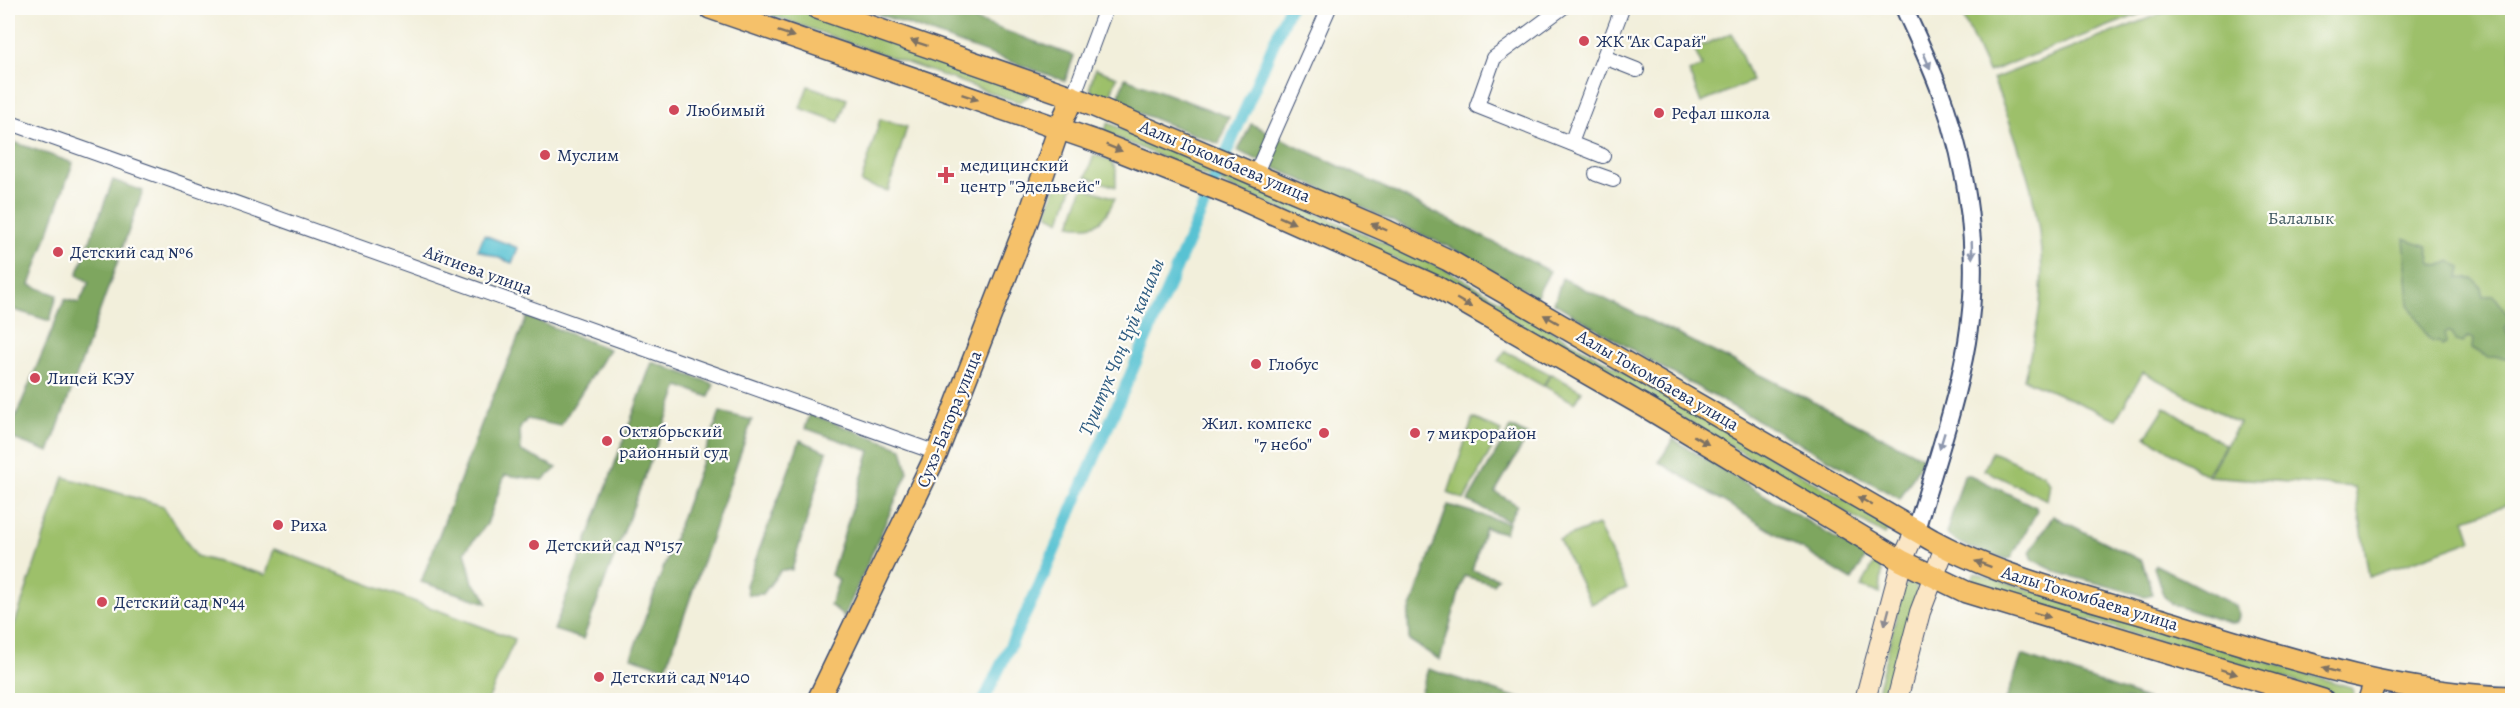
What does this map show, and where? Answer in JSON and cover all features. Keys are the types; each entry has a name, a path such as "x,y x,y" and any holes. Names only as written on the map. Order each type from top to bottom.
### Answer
{"main road":[{"name":"Аалы Токомбаева улица","path":"711,8 1059,128 1234,196 1435,286 1651,410 1902,561 1966,592 2322,700"},
{"name":"Аалы Токомбаева улица","path":"828,9 1073,97 1387,231 1448,260 1945,547 2013,574 2336,672 2372,691 2449,692 2512,697"},
{"name":"Сухэ-Батора улица","path":"818,700 937,453 1027,222 1059,128 1073,97"},
{"path":"1865,700 1902,561 1916,531"},
{"path":"1897,700 1920,612 1945,547"}],"street":[{"path":"1073,97 1107,8"},
{"path":"1250,173 1329,8"},
{"path":"1562,8 1494,58 1476,106 1603,156"},
{"path":"1571,143 1622,9 1619,8"},
{"path":"1904,8 1940,91 1961,164 1968,200 1972,263 1967,342 1956,390 1916,531"},
{"path":"1604,57 1637,70"},
{"name":"Айтиева улица","path":"8,122 937,453"},
{"path":"1596,174 1613,180"}],"green space":[{"path":"752,8 801,8 1028,88 1029,96 1019,102 1000,96"},
{"path":"861,8 943,8 1074,56 1065,81"},
{"path":"1959,8 2156,8 1988,72"},
{"name":"Балалык","path":"2175,8 2512,8 2512,503 2465,519 2472,540 2369,577 2355,487 2208,476 2239,423 2143,372 2116,419 2024,379 2039,312 2042,274 2041,245 2031,188 2014,133 1993,79"},
{"path":"1732,33 1752,81 1701,103 1689,72 1702,66 1694,49"},
{"path":"1095,69 1117,77 1109,99 1093,93 1090,87"},
{"path":"1125,78 1229,117 1219,144 1116,104"},
{"path":"808,86 847,99 839,122 800,108"},
{"path":"880,119 907,127 888,191 861,183"},
{"path":"1108,123 1447,270 1890,526 1885,535 1439,278 1104,132"},
{"path":"1251,124 1408,199 1550,271 1536,297 1460,252 1238,151"},
{"path":"8,140 73,163 30,285 57,295 50,321 8,308"},
{"path":"1094,155 1111,161 1116,169 1116,187 1086,177"},
{"path":"113,180 143,191 49,452 8,437 8,435 65,299 79,303 89,282 77,275"},
{"path":"1058,180 1073,185 1060,221 1049,215 1048,209"},
{"path":"1083,187 1115,198 1103,218 1093,225 1070,225"},
{"path":"2404,238 2427,246 2431,264 2439,266 2451,261 2461,268 2459,278 2474,279 2481,288 2483,297 2494,295 2512,321 2505,328 2508,335 2512,334 2512,358 2487,357 2472,348 2473,339 2468,337 2462,343 2455,341 2452,333 2448,331 2445,333 2446,344 2442,346 2439,342 2433,342 2428,338 2409,305"},
{"path":"1562,278 1924,458 1900,499 1661,367 1554,303"},
{"path":"527,317 609,349 560,426 527,419 520,428 521,451 557,468 543,480 505,475 487,524 465,551 473,583 483,593 487,603 421,582 483,420"},
{"path":"1505,351 1550,374 1543,386 1498,361"},
{"path":"652,362 714,384 709,397 679,386 583,639 554,630"},
{"path":"1551,374 1582,391 1575,403 1544,386"},
{"path":"2165,407 2225,445 2206,475 2146,436"},
{"path":"720,412 752,420 666,668 631,657"},
{"path":"810,414 902,448 908,472 844,617 830,605 839,580 831,575 870,451 805,428"},
{"path":"1473,418 1501,431 1464,500 1448,493"},
{"path":"1511,427 1528,436 1495,492 1517,505 1508,521 1468,501"},
{"path":"1673,439 1866,557 1852,580 1659,462"},
{"path":"800,440 827,452 792,570 781,570 763,594 748,595 746,585"},
{"path":"1992,452 2043,474 2050,484 2047,500 1984,470"},
{"path":"1964,475 1970,475 2036,507 2037,511 2011,558 2007,559 1975,550 1946,534"},
{"path":"64,477 163,506 196,556 266,575 274,549 515,639 488,700 24,700 8,694 8,644"},
{"path":"1448,505 1508,523 1505,533 1485,528 1472,570 1498,578 1493,584 1464,576 1440,660 1409,640 1408,616"},
{"path":"2053,516 2142,561 2153,594 2145,596 2059,573 2033,560 2030,552"},
{"path":"1598,525 1627,588 1591,604 1559,540"},
{"path":"1876,560 1882,572 1880,593 1861,587"},
{"path":"2156,565 2234,605 2239,614 2236,623 2229,623 2171,604 2163,595 2154,567"},
{"path":"1975,573 2350,687 2354,692 2353,696 2343,697 2017,598 1971,582"},
{"path":"1910,583 1916,585 1917,591 1889,700 1875,700 1904,586"},
{"path":"2022,655 2149,700 2006,700"},
{"path":"1428,669 1524,700 1418,700"}],"water":[{"path":"484,235 518,248 512,263 478,250"}],"waterway":[{"name":"Түштүк Чоң Чүй каналы","path":"984,700 1039,586 1289,8"}],"place":[{"name":"ЖК \"Ак Сарай\"","path":"1584,41"},
{"name":"Любимый","path":"674,110"},
{"name":"Рефал школа","path":"1659,113"},
{"name":"Муслим","path":"545,155"},
{"name":"медицинский центр \"Эдельвейс\"","path":"946,175"},
{"name":"Детский сад №6","path":"58,252"},
{"name":"Глобус","path":"1256,364"},
{"name":"Лицей КЭУ","path":"35,378"},
{"name":"Жил. компекс \"7 небо\"","path":"1324,433"},
{"name":"7 микрорайон","path":"1415,433"},
{"name":"Октябрьский районный суд","path":"607,441"},
{"name":"Риха","path":"278,525"},
{"name":"Детский сад №157","path":"534,545"},
{"name":"Детский сад №44","path":"102,602"},
{"name":"Детский сад №140","path":"599,677"}]}
